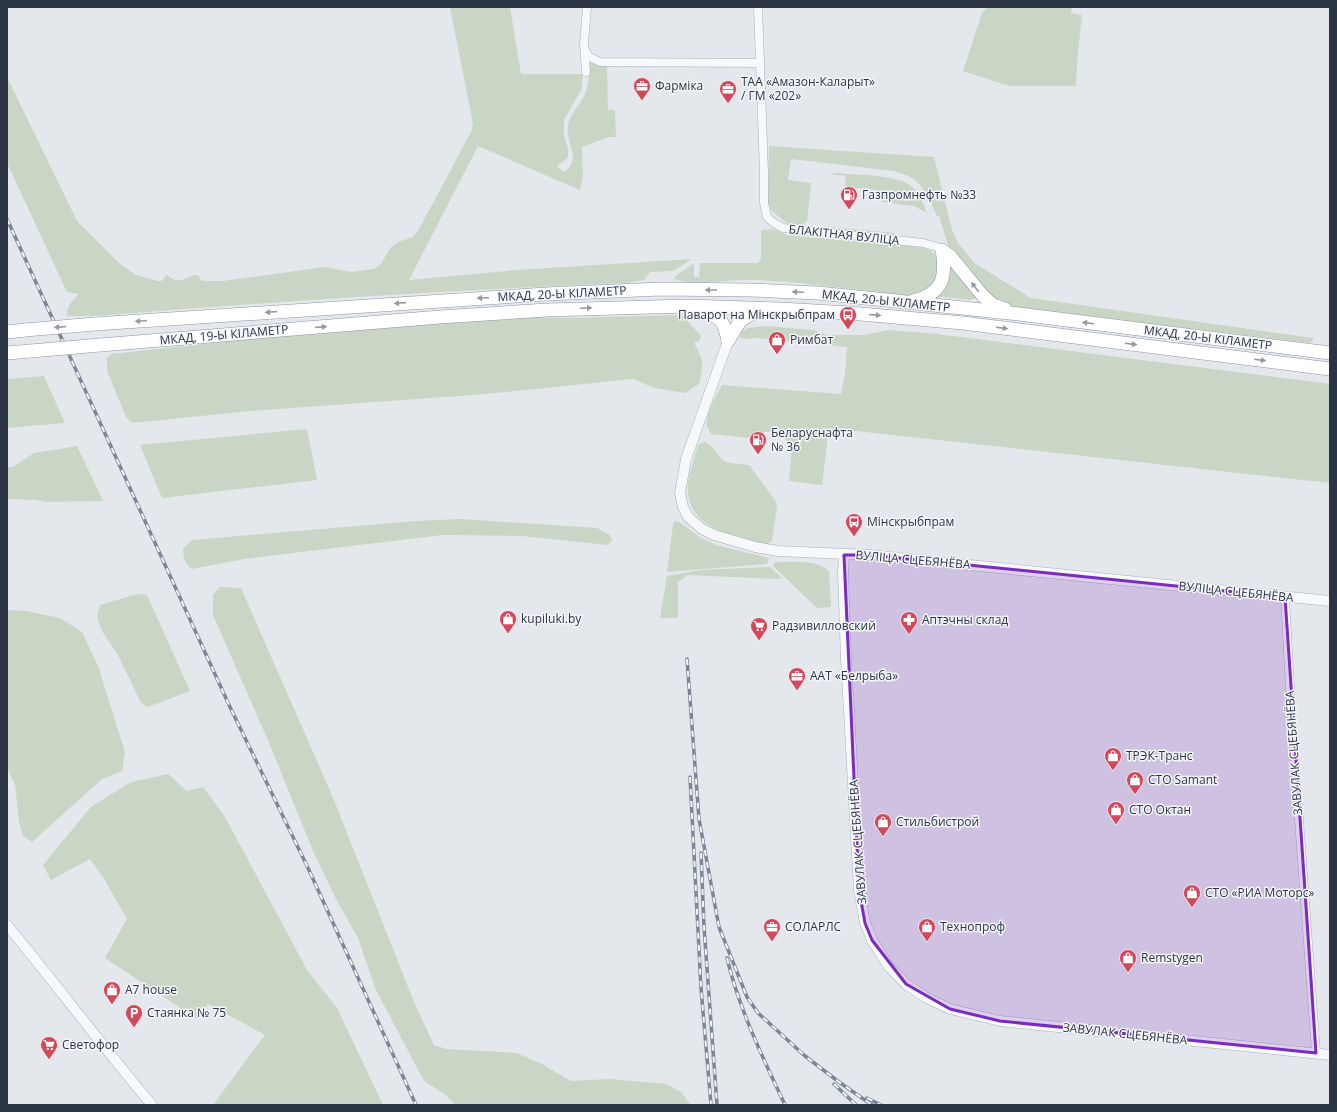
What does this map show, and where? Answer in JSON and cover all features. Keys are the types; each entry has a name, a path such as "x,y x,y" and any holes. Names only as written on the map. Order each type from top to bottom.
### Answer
{"highway":[{"path":"906,303 929,296 940,284 945,271 942,250"},
{"path":"942,250 951,257 982,296 993,305 1019,314"},
{"name":"МКАД, 20-Ы КІЛАМЕТР","path":"439,301 620,290 742,290 818,294 1019,314 1330,353"},
{"name":"МКАД, 19-Ы КІЛАМЕТР","path":"7,332 95,324 439,301"},
{"path":"688,306 716,316 725,329 728,341"},
{"name":"МКАД, 20-Ы КІЛАМЕТР","path":"440,317 547,310 688,306 849,313 963,323 1330,369"},
{"path":"728,341 742,319 754,313 780,309"},
{"name":"МКАД, 19-Ы КІЛАМЕТР","path":"7,353 440,317"}],"street":[{"path":"586,72 585,50 587,7"},
{"name":"БЛАКІТНАЯ ВУЛІЦА","path":"758,7 764,203 767,217 783,228 923,243 942,250"},
{"path":"585,50 588,56 600,62 759,63"},
{"name":"ВУЛІЦА СЦЕБЯНЁВА","path":"728,341 686,459 680,493 683,507 688,517 702,529 714,535 755,548 778,551 884,557 1330,601"},
{"name":"ЗАВУЛАК СЦЕБЯНЁВА","path":"844,555 843,572 846,659 859,890 865,923 872,940 889,966 906,984 925,997 950,1009 1000,1021 1330,1055"},
{"name":"ЗАВУЛАК СЦЕБЯНЁВА","path":"1285,597 1292,726 1316,1054"},
{"path":"7,925 152,1105"}],"highlighted area":[{"path":"844,555 869,555 1285,597 1316,1053 1000,1021 950,1009 906,984 872,940 865,923 859,890"}],"green space":[{"path":"450,7 510,7 521,74 583,74 581,90 564,120 564,136 568,149 568,157 557,166 564,172 570,166 573,156 568,133 569,122 585,94 590,63 593,62 607,65 608,110 615,110 616,137 609,137 582,147 583,175 580,190 478,146 409,280 517,270 692,259 673,271 650,272 644,280 625,283 426,293 293,301 95,316 67,316 72,301 79,294 67,292 7,163 7,77 77,221 120,264 136,275 158,281 162,281 167,275 176,280 183,280 194,275 198,275 201,280 223,281 325,267 351,272 374,269 381,264 390,248 398,242 413,237 419,229 471,132 473,124"},
{"path":"988,7 1072,7 1071,13 1082,15 1076,86 1009,86 963,71 982,13"},
{"path":"769,146 934,157 952,230 958,243 974,263 1031,298 1313,338 1313,341 1309,343 1008,306 995,301 955,257 948,245 939,216 937,216 930,199 917,182 911,177 903,174 894,171 791,159 788,180 811,183 807,221 801,227 790,226 771,210 768,202"},
{"path":"835,173 886,177 904,182 917,192 927,213 914,206 882,202 876,190 847,187 845,185 846,176 830,174"},
{"path":"818,226 894,233 896,237 819,228"},
{"path":"773,229 787,235 919,247 926,249 931,251 937,257 939,279 920,297 779,281 748,280 695,282 673,279 694,263 694,277 699,277 700,263 758,263 761,258 761,230"},
{"path":"948,259 977,292 976,298 970,300 935,296 948,280"},
{"path":"682,315 701,336 699,341 694,343 700,354 702,363 702,372 699,384 685,393 654,388 633,379 486,394 250,411 132,423 126,417 107,371 107,357 112,354 311,332 535,317 564,318"},
{"path":"766,326 813,330 828,335 865,335 888,330 937,334 1330,384 1330,483 829,428 822,485 789,481 792,450 785,439 772,432 765,432 748,438 712,434 708,430 707,417 713,403 722,385 841,394 845,373 847,347 759,338 740,338 741,332 748,328"},
{"path":"44,376 65,423 7,428 7,379"},
{"path":"307,429 317,480 162,498 140,445"},
{"path":"704,442 711,446 726,462 749,465 775,500 777,507 772,541 767,545 726,534 703,521 694,511 689,499 688,484 698,445"},
{"path":"77,446 103,501 46,502 7,499 7,467 13,467 34,453"},
{"path":"461,519 597,528 610,535 612,540 608,545 522,536 442,535 244,559 192,569 186,563 183,549 192,540 416,521"},
{"path":"675,521 679,522 701,538 716,545 769,558 767,564 667,572 673,525"},
{"path":"775,562 804,562 819,565 825,568 829,572 831,607 817,608 773,566"},
{"path":"770,567 782,578 688,575 678,582 678,618 660,618 667,576 701,570"},
{"path":"220,587 241,588 334,800 414,1002 434,1045 446,1049 517,1053 542,1064 571,1081 610,1079 666,1084 681,1092 691,1105 456,1105 442,1092 424,1081 376,990 358,938 336,899 313,851 270,745 213,615 213,595"},
{"path":"137,594 147,595 190,691 148,707 141,703 118,655 102,631 97,617 100,605"},
{"path":"7,610 26,611 60,618 82,632 98,666 125,752 122,771 102,779 32,842 23,836 19,821 15,785 7,767"},
{"path":"168,774 187,791 203,787 225,817 307,970 337,1008 383,1105 213,1105 265,1035 208,1004 197,1019 105,958 127,919 103,877 90,859 51,880 43,865 91,807 131,782"}],"railway":[{"path":"7,219 230,707 308,868 416,1105"},
{"path":"687,659 699,819 719,927 747,997 758,1013 805,1056 872,1105"},
{"path":"690,777 701,988 711,1105"},
{"path":"701,853 704,927 717,1105"},
{"path":"727,958 745,1015 785,1105"},
{"path":"834,1084 856,1105"},
{"path":"867,1098 881,1105"}],"place":[{"name":"Фарміка","path":"642,101"},
{"name":"ТАА «Амазон-Каларыт» / ГМ «202»","path":"728,104"},
{"name":"Газпромнефть №33","path":"849,210"},
{"name":"Паварот на Мінскрыбпрам","path":"848,330"},
{"name":"Римбат","path":"777,355"},
{"name":"Беларуснафта № 36","path":"758,455"},
{"name":"Мінскрыбпрам","path":"854,537"},
{"name":"kupiluki.by","path":"508,634"},
{"name":"Аптэчны склад","path":"909,635"},
{"name":"Радзивилловский","path":"759,641"},
{"name":"ААТ «Белрыба»","path":"797,691"},
{"name":"ТРЭК-Транс","path":"1113,771"},
{"name":"СТО Samant","path":"1135,795"},
{"name":"СТО Октан","path":"1116,825"},
{"name":"Стильбистрой","path":"883,837"},
{"name":"СТО «РИА Моторс»","path":"1192,908"},
{"name":"СОЛАРЛС","path":"772,942"},
{"name":"Технопроф","path":"927,942"},
{"name":"Remstygen","path":"1128,973"},
{"name":"A7 house","path":"112,1005"},
{"name":"Стаянка № 75","path":"134,1028"},
{"name":"Светофор","path":"49,1060"}]}
